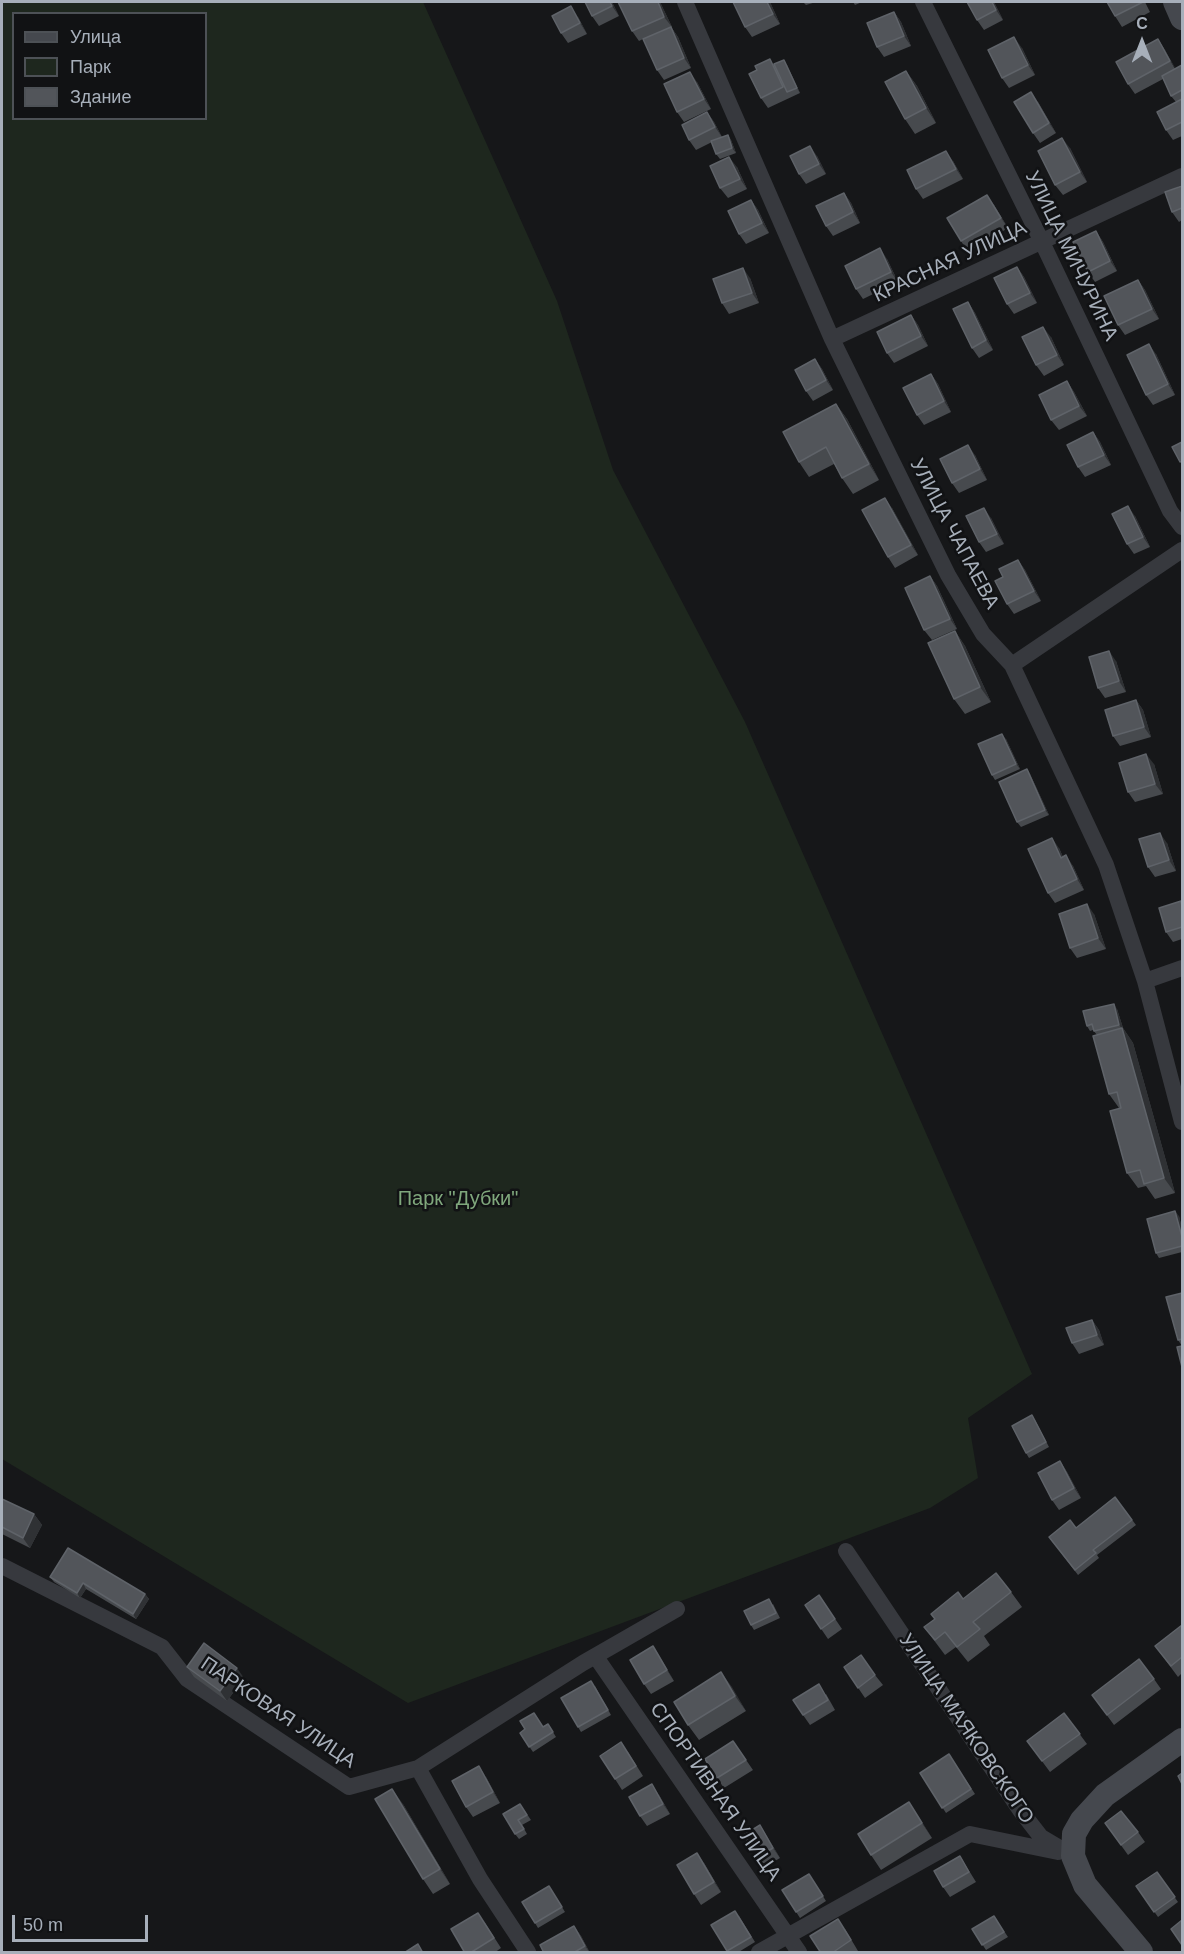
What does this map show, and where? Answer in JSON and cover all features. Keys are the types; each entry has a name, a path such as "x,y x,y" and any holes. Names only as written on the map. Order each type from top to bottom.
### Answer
{"street":[{"name":"УЛИЦА ЧАПАЕВА","path":"685,2 832,339 948,574 983,634 1012,665 1106,865 1145,981 1182,1122"},
{"name":"УЛИЦА МИЧУРИНА","path":"923,2 1042,242 1170,511 1182,527"},
{"path":"1175,2 1182,18"},
{"name":"КРАСНАЯ УЛИЦА","path":"832,339 1182,176"},
{"path":"1012,665 1182,550"},
{"path":"1145,981 1182,968"},
{"name":"УЛИЦА МАЯКОВСКОГО","path":"846,1551 1020,1810 1041,1837 1073,1856"},
{"name":"ПАРКОВАЯ УЛИЦА","path":"2,1566 162,1647 187,1679 349,1787 418,1768 596,1657 677,1610"},
{"name":"СПОРТИВНАЯ УЛИЦА","path":"596,1657 799,1953"},
{"path":"1141,1953 1085,1885 1073,1856 1074,1834 1082,1820 1105,1795 1182,1740"},
{"path":"418,1768 480,1879 528,1953"},
{"path":"759,1953 970,1834 1073,1856"}],"green space":[{"name":"Парк \"Дубки\"","path":"2,2 423,2 557,301 613,470 745,722 1032,1374 968,1418 978,1478 930,1508 408,1703 2,1459"}],"building":[{"path":"585,2 610,2 612,6 592,16"},
{"path":"618,2 658,2 664,17 632,31"},
{"path":"733,2 767,2 773,14 745,27"},
{"path":"967,2 992,2 996,10 977,20"},
{"path":"1107,2 1143,2 1115,16"},
{"path":"571,6 580,23 561,33 552,16"},
{"path":"894,12 904,36 877,47 867,23"},
{"path":"671,27 684,58 657,70 643,39"},
{"path":"1014,37 1028,65 1002,78 988,50"},
{"path":"1158,39 1170,61 1128,84 1116,62"},
{"path":"770,59 783,87 761,98 749,74 757,70 755,66"},
{"path":"784,60 797,88 787,92 774,64"},
{"path":"1182,65 1182,90 1171,96 1162,76"},
{"path":"906,71 926,108 905,119 885,82"},
{"path":"690,72 704,99 677,112 664,84"},
{"path":"1031,92 1049,123 1033,133 1014,102"},
{"path":"1182,99 1182,122 1166,130 1157,112"},
{"path":"707,112 715,127 689,140 682,125"},
{"path":"728,135 732,148 716,154 711,141"},
{"path":"1062,138 1080,172 1055,185 1038,151"},
{"path":"810,146 819,164 799,174 790,156"},
{"path":"946,151 956,169 916,189 907,170"},
{"path":"729,157 740,179 720,188 710,166"},
{"path":"1182,186 1182,208 1172,212 1165,192"},
{"path":"844,193 853,212 826,226 816,206"},
{"path":"987,195 1001,218 961,241 947,218"},
{"path":"751,200 762,223 739,234 728,211"},
{"path":"1096,231 1110,261 1088,272 1073,242"},
{"path":"880,248 891,272 856,289 845,266"},
{"path":"1017,267 1030,293 1007,304 994,278"},
{"path":"743,268 752,293 722,303 713,279"},
{"path":"1138,280 1152,309 1118,325 1104,296"},
{"path":"968,302 986,340 972,348 953,309"},
{"path":"911,315 921,336 887,353 877,332"},
{"path":"1043,327 1057,355 1036,365 1022,337"},
{"path":"1149,344 1168,384 1146,395 1127,355"},
{"path":"815,359 826,380 806,391 795,370"},
{"path":"931,374 944,401 917,415 903,388"},
{"path":"1067,381 1079,406 1051,420 1039,395"},
{"path":"836,404 869,464 842,478 826,447 799,462 783,432"},
{"path":"1093,432 1104,455 1078,467 1067,445"},
{"path":"1182,442 1182,461 1180,462 1172,447"},
{"path":"968,445 980,469 952,483 940,459"},
{"path":"885,498 911,545 888,557 862,510"},
{"path":"1128,506 1143,537 1127,544 1112,514"},
{"path":"984,508 997,534 979,542 966,516"},
{"path":"1018,560 1034,591 1007,604 995,581 1003,577 999,569"},
{"path":"930,576 950,619 924,630 905,588"},
{"path":"955,631 980,687 954,699 928,643"},
{"path":"1109,651 1119,681 1098,688 1089,657"},
{"path":"1136,700 1144,727 1113,736 1105,710"},
{"path":"1002,734 1016,764 992,775 978,744"},
{"path":"1146,754 1155,784 1128,792 1119,763"},
{"path":"1027,769 1045,810 1017,822 999,782"},
{"path":"1160,833 1169,860 1148,867 1139,839"},
{"path":"1052,838 1061,858 1066,855 1077,879 1048,893 1028,849"},
{"path":"1181,901 1182,927 1166,932 1159,908"},
{"path":"1087,904 1098,938 1070,948 1059,914"},
{"path":"1114,1004 1119,1025 1094,1031 1092,1024 1087,1026 1083,1011"},
{"path":"1122,1028 1164,1178 1144,1184 1140,1170 1127,1173 1110,1111 1121,1108 1117,1092 1109,1094 1093,1036"},
{"path":"1175,1211 1182,1246 1156,1253 1147,1219"},
{"path":"1182,1293 1182,1339 1178,1340 1166,1297"},
{"path":"1092,1320 1097,1335 1072,1343 1066,1328"},
{"path":"1182,1346 1182,1367 1177,1347"},
{"path":"1032,1415 1046,1442 1026,1453 1012,1426"},
{"path":"1060,1461 1074,1488 1052,1500 1038,1473"},
{"path":"1115,1497 1132,1520 1093,1550 1096,1553 1075,1570 1049,1537 1070,1520 1076,1528"},
{"path":"2,1499 34,1514 23,1538 2,1527"},
{"path":"68,1548 145,1594 133,1614 83,1583 77,1593 50,1577"},
{"path":"996,1573 1011,1592 973,1622 980,1629 957,1647 945,1632 935,1640 924,1627 935,1619 931,1614 958,1592 963,1599"},
{"path":"819,1595 835,1619 821,1629 805,1605"},
{"path":"769,1599 776,1613 751,1625 744,1611"},
{"path":"1182,1625 1182,1657 1171,1666 1155,1646"},
{"path":"204,1643 237,1668 220,1691 187,1667"},
{"path":"653,1646 667,1670 644,1684 630,1660"},
{"path":"861,1655 875,1675 858,1688 844,1667"},
{"path":"1139,1659 1154,1679 1107,1715 1092,1695"},
{"path":"721,1672 735,1696 688,1725 674,1702"},
{"path":"591,1681 608,1710 578,1727 561,1698"},
{"path":"819,1684 828,1700 803,1715 793,1700"},
{"path":"534,1713 543,1727 548,1724 553,1732 529,1747 520,1733 525,1729 520,1721"},
{"path":"1064,1713 1080,1734 1042,1761 1027,1741"},
{"path":"733,1741 746,1760 717,1778 705,1759"},
{"path":"621,1742 636,1766 615,1779 600,1756"},
{"path":"949,1754 971,1789 942,1808 920,1773"},
{"path":"479,1766 493,1792 466,1807 452,1781"},
{"path":"652,1784 663,1804 640,1816 629,1797"},
{"path":"392,1789 440,1869 423,1879 375,1799"},
{"path":"909,1802 922,1823 871,1855 858,1834"},
{"path":"520,1804 527,1815 518,1820 524,1829 515,1834 503,1814"},
{"path":"1121,1811 1138,1832 1121,1845 1105,1823"},
{"path":"760,1825 773,1848 758,1857 744,1835"},
{"path":"697,1853 714,1882 694,1894 677,1865"},
{"path":"960,1856 969,1872 943,1887 934,1871"},
{"path":"1157,1872 1175,1897 1154,1912 1136,1886"},
{"path":"809,1874 823,1896 796,1912 782,1890"},
{"path":"549,1886 562,1907 535,1923 522,1902"},
{"path":"735,1911 751,1937 727,1951 711,1925"},
{"path":"478,1913 494,1938 470,1953 465,1953 451,1929"},
{"path":"994,1916 1004,1932 982,1945 972,1929"},
{"path":"838,1919 851,1940 832,1953 821,1953 810,1936"},
{"path":"1182,1920 1182,1945 1171,1929"},
{"path":"574,1926 585,1946 573,1953 544,1953 540,1945"},
{"path":"418,1944 423,1953 404,1953"}]}
